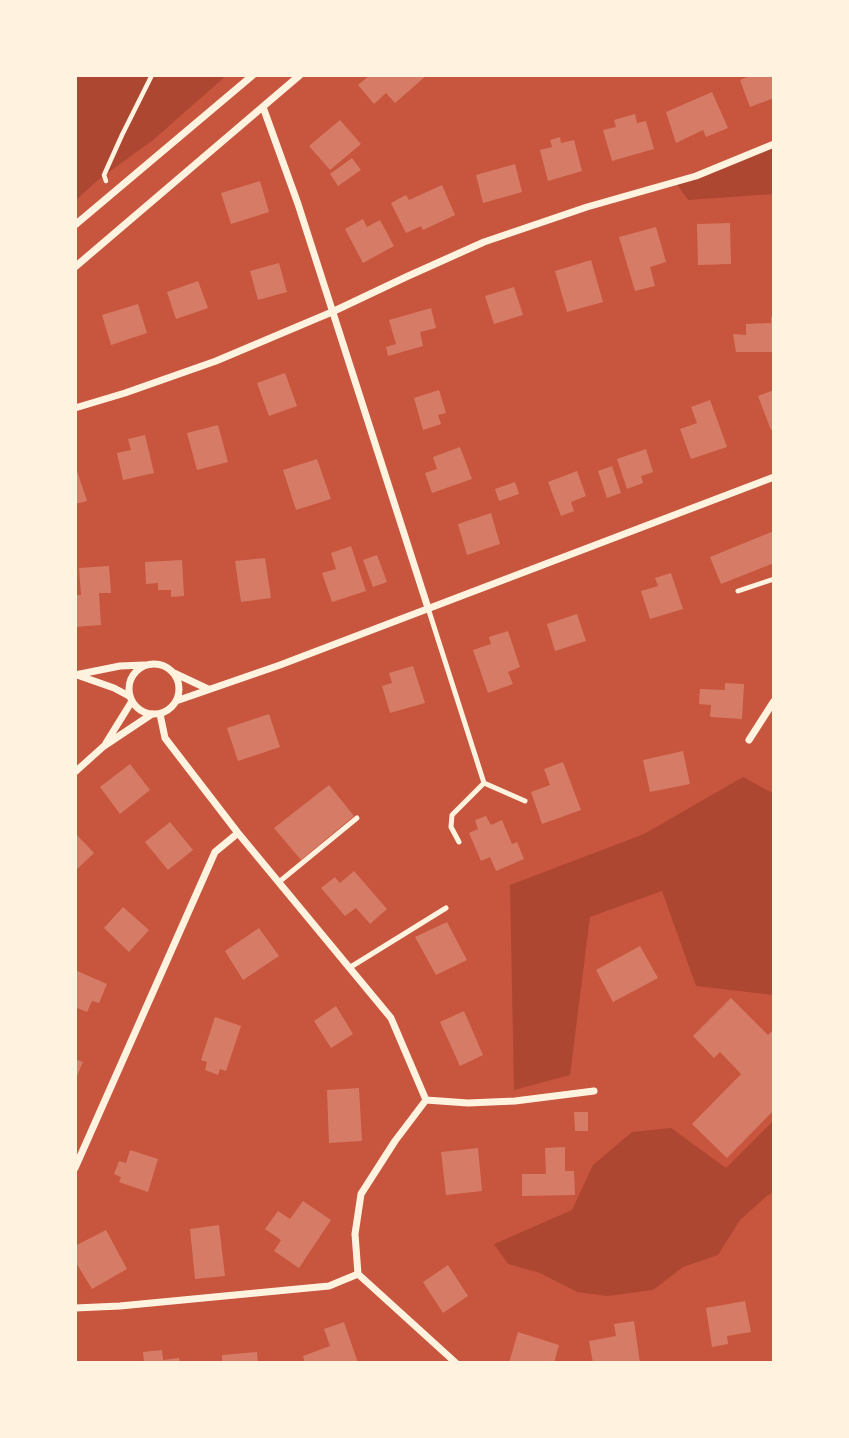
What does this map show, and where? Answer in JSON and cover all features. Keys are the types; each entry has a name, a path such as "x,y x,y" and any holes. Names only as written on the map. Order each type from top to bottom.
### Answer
{"street":[{"path":"75,225 253,75"},
{"path":"75,267 300,75"},
{"path":"263,107 298,204 428,608"},
{"path":"75,408 216,361 332,312 484,242 587,206 696,176 774,144"},
{"path":"176,701 774,477"},
{"path":"104,746 122,720 131,699 131,679 140,668 149,664"},
{"path":"76,675 120,666 157,664 208,689"},
{"path":"75,772 104,746 156,714 171,708 176,701 179,686 174,673"},
{"path":"76,675 114,688 131,699 137,708 156,714"},
{"path":"749,740 774,701"},
{"path":"156,714 165,738 238,833 391,1018 426,1100"},
{"path":"75,1168 215,852 238,833"},
{"path":"426,1100 468,1103 514,1101 594,1091"},
{"path":"426,1100 360,1194 355,1234 358,1273 456,1363"},
{"path":"75,1307 120,1306 329,1286 358,1273"}],"lane":[{"path":"738,591 774,579"},
{"path":"428,608 484,783 525,800"},
{"path":"459,842 451,827 452,815 484,783"},
{"path":"279,883 358,818"},
{"path":"349,968 446,908"}],"path":[{"path":"111,194 104,175 152,75"}],"shaded area":[{"path":"75,75 227,75 153,140 98,180 75,201"},
{"path":"774,148 774,194 688,200 676,183"},
{"path":"743,777 774,794 774,995 696,986 662,891 590,917 570,1075 514,1090 510,885 644,834"},
{"path":"774,1120 774,1192 740,1220 718,1255 683,1267 653,1290 607,1296 577,1292 540,1273 508,1264 494,1244 572,1210 593,1165 632,1132 671,1128 726,1168"}],"building":[{"path":"370,75 427,75 395,103 386,93 374,104 358,85"},
{"path":"752,75 774,75 774,98 750,107 740,80"},
{"path":"712,92 728,128 706,137 703,130 676,143 666,112"},
{"path":"635,114 637,123 646,121 654,149 612,161 603,130 616,127 614,120"},
{"path":"340,120 361,144 330,170 309,146"},
{"path":"560,137 561,143 574,140 582,171 548,181 540,150 552,147 550,140"},
{"path":"352,158 361,170 338,186 330,174"},
{"path":"515,164 522,192 483,203 476,175"},
{"path":"260,181 269,212 231,224 221,193"},
{"path":"442,185 455,215 423,230 421,226 406,233 391,203 406,195 409,200"},
{"path":"363,219 367,227 380,220 394,246 363,263 345,229"},
{"path":"730,223 731,264 698,265 697,224"},
{"path":"656,227 666,262 650,267 655,286 635,291 619,237"},
{"path":"591,260 603,302 567,312 555,271"},
{"path":"279,263 287,292 258,300 250,271"},
{"path":"198,281 208,308 176,319 167,292"},
{"path":"514,287 523,315 494,324 485,296"},
{"path":"138,304 147,333 111,345 102,315"},
{"path":"431,308 436,328 420,332 423,346 388,356 386,347 396,344 389,320"},
{"path":"771,317 774,317 773,352 736,352 733,334 746,335 746,324 771,323"},
{"path":"285,373 297,406 269,416 257,383"},
{"path":"439,390 446,413 438,415 441,424 423,430 414,398"},
{"path":"774,390 774,429 771,430 758,396"},
{"path":"710,400 727,447 691,459 680,429 697,423 691,407"},
{"path":"218,425 228,462 197,470 187,433"},
{"path":"145,435 154,473 123,480 117,453 131,450 128,439"},
{"path":"460,447 472,479 432,493 425,473 437,469 433,457"},
{"path":"646,449 653,472 641,476 643,483 627,489 617,459"},
{"path":"317,459 331,499 296,510 283,470"},
{"path":"75,465 87,501 75,504"},
{"path":"612,466 621,493 607,498 598,471"},
{"path":"577,471 586,496 571,502 574,511 561,516 548,482"},
{"path":"515,482 519,494 499,501 495,489"},
{"path":"491,513 500,544 467,555 458,524"},
{"path":"774,531 774,563 721,584 710,557"},
{"path":"351,546 366,591 332,602 322,573 336,569 331,553"},
{"path":"377,555 387,582 373,587 363,560"},
{"path":"265,558 271,598 241,602 235,561"},
{"path":"182,560 184,596 171,597 171,590 158,590 158,583 146,584 145,562"},
{"path":"109,566 111,593 99,593 101,625 75,627 75,595 81,595 79,568"},
{"path":"671,573 683,609 650,619 641,591 658,586 655,578"},
{"path":"577,614 586,641 555,651 547,624"},
{"path":"508,631 520,667 508,672 513,684 488,693 473,650 491,644 489,637"},
{"path":"413,666 425,703 390,713 382,686 392,683 389,673"},
{"path":"725,683 744,684 742,719 710,717 711,705 699,704 700,689 725,690"},
{"path":"269,714 280,747 238,761 227,728"},
{"path":"683,751 690,784 650,792 643,760"},
{"path":"563,762 581,810 542,824 531,792 550,785 544,769"},
{"path":"130,764 150,790 120,814 100,787"},
{"path":"329,785 354,816 301,860 274,828"},
{"path":"486,816 491,825 502,820 512,844 517,842 524,859 496,871 490,857 481,861 469,833 478,829 475,820"},
{"path":"170,822 193,850 168,870 145,842"},
{"path":"75,833 94,853 75,871"},
{"path":"354,871 387,909 370,924 356,908 345,916 321,888 335,877 340,883"},
{"path":"123,907 149,930 129,952 104,928"},
{"path":"447,922 467,960 436,975 415,937"},
{"path":"259,928 279,956 243,980 225,951"},
{"path":"640,946 658,978 613,1002 596,970"},
{"path":"75,970 107,984 99,1003 92,1001 87,1012 75,1007"},
{"path":"731,998 768,1035 774,1029 774,1110 727,1158 692,1124 741,1074 720,1052 714,1058 693,1036"},
{"path":"336,1006 353,1034 331,1048 314,1021"},
{"path":"464,1011 483,1055 460,1066 440,1022"},
{"path":"215,1017 241,1026 226,1071 220,1069 218,1075 205,1070 207,1062 201,1060"},
{"path":"75,1059 83,1062 77,1076 75,1075"},
{"path":"359,1088 362,1141 329,1143 327,1090"},
{"path":"574,1112 588,1112 588,1131 575,1131"},
{"path":"565,1147 565,1171 574,1171 575,1195 522,1196 522,1174 546,1174 545,1148"},
{"path":"478,1148 482,1191 446,1195 441,1152"},
{"path":"130,1150 158,1159 148,1192 119,1182 121,1177 114,1174 119,1161 126,1163"},
{"path":"303,1201 331,1220 299,1268 274,1251 281,1240 265,1229 278,1211 290,1219"},
{"path":"219,1225 225,1276 195,1279 190,1229"},
{"path":"106,1230 127,1269 92,1289 75,1261 75,1246"},
{"path":"448,1265 468,1296 443,1313 423,1282"},
{"path":"745,1301 751,1332 727,1336 728,1344 712,1347 706,1308"},
{"path":"634,1321 640,1363 593,1363 589,1341 616,1336 614,1324"},
{"path":"344,1322 358,1363 305,1363 303,1356 330,1346 324,1329"},
{"path":"518,1332 559,1345 554,1363 509,1363"},
{"path":"162,1350 163,1360 179,1358 180,1363 144,1363 143,1352"},
{"path":"257,1352 258,1363 222,1363 222,1355"}]}
